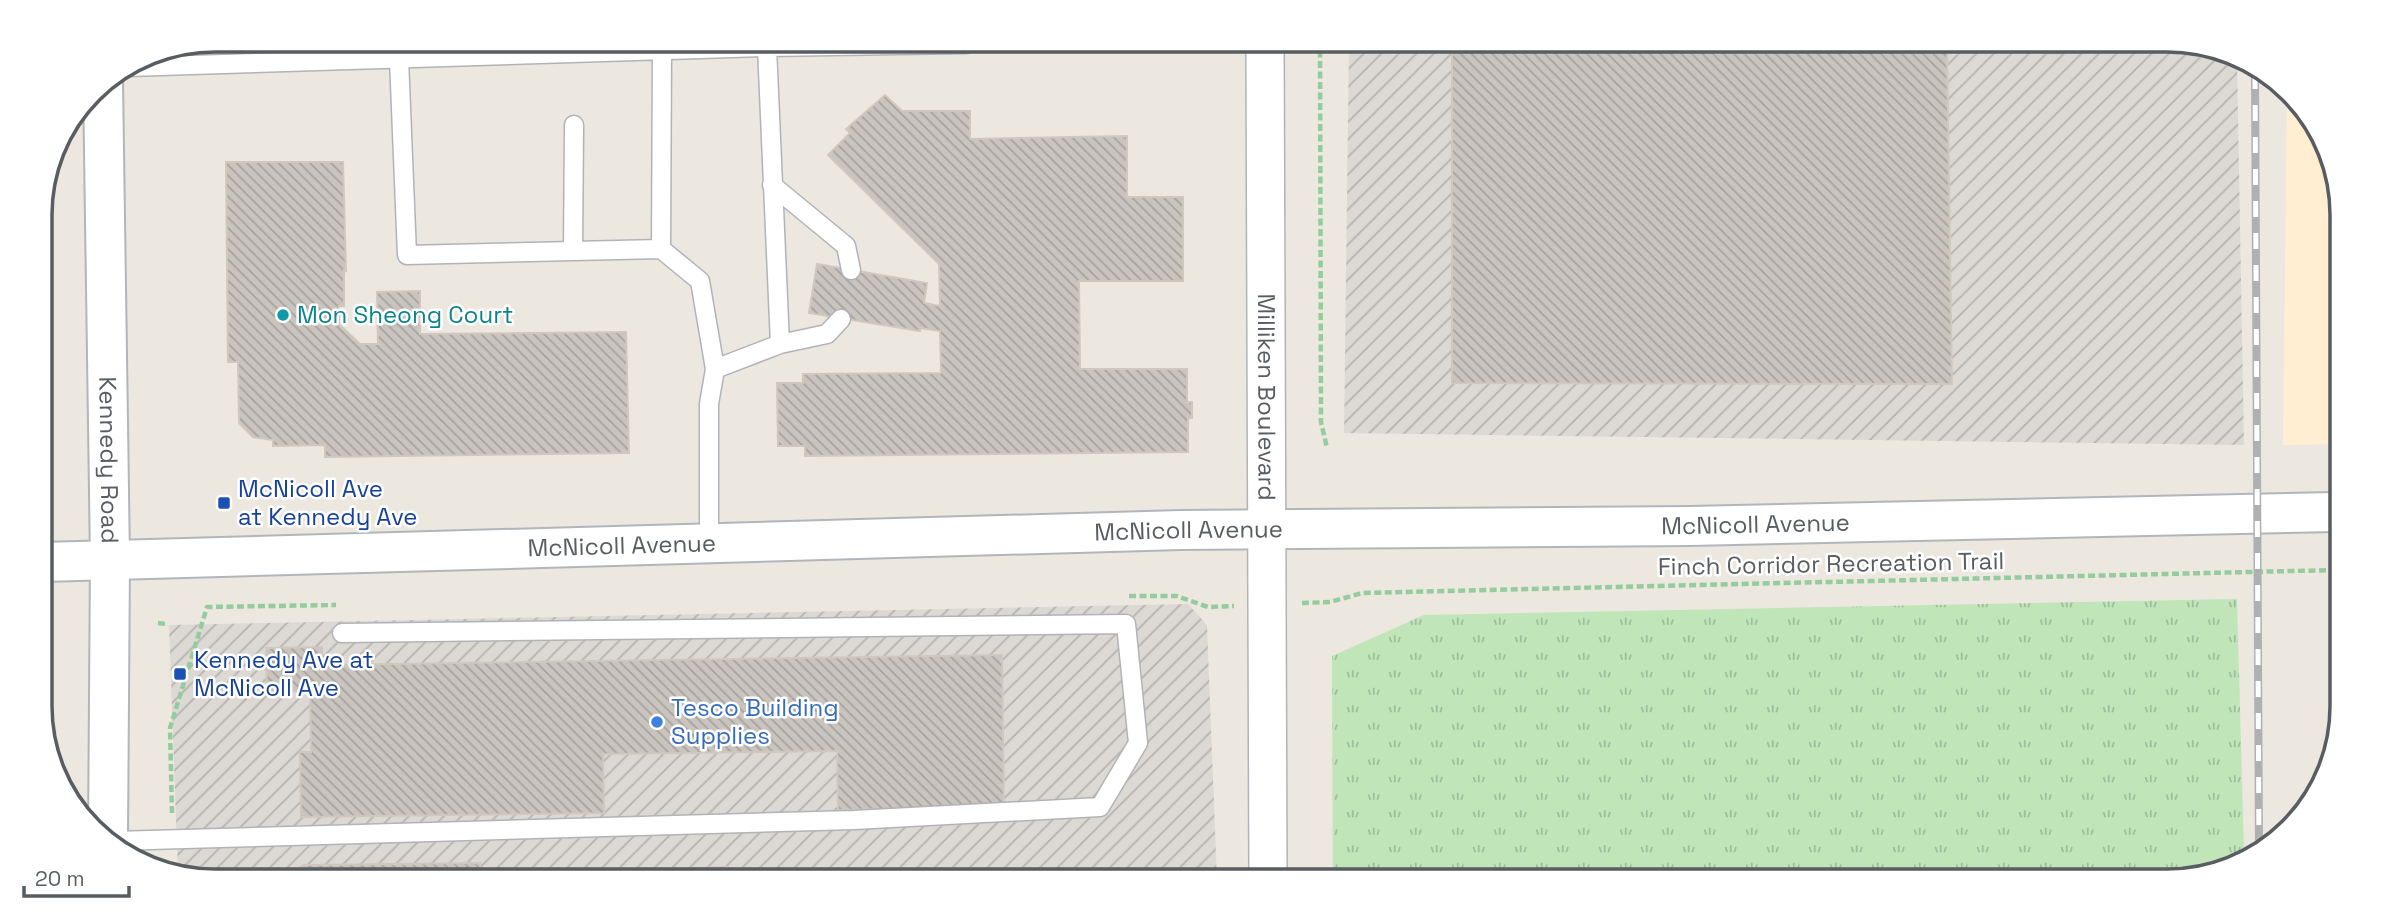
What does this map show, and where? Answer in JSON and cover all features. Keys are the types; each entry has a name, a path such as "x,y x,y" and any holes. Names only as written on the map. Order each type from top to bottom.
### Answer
{"main road":[{"name":"Kennedy Road","path":"103,97 110,560 108,828"},
{"name":"McNicoll Avenue","path":"52,562 1181,530 1690,526 2329,512"}],"street":[{"name":"Milliken Boulevard","path":"1265,52 1268,868"}],"lane":[{"path":"150,66 629,52"},
{"path":"661,248 662,52"},
{"path":"767,52 780,344"},
{"path":"399,59 407,256 661,248 700,281 715,369 709,404 709,545"},
{"path":"573,251 575,125"},
{"path":"772,185 846,246 851,270"},
{"path":"715,369 780,344 827,334 841,319"},
{"path":"125,841 854,820 1100,807 1138,743 1126,624 342,633"}],"path":[{"path":"1320,52 1321,422 1328,448"},
{"name":"Finch Corridor Recreation Trail","path":"1330,602 1362,593 2329,570"},
{"path":"173,839 170,728 207,607"},
{"path":"158,623 166,624"}],"shaded area":[{"path":"1349,52 2166,52 2209,58 2237,69 2244,445 1344,433"},
{"path":"2287,106 2308,134 2317,153 2328,194 2329,444 2283,445"},
{"path":"1188,604 1207,625 1217,868 216,869 178,864 169,625"}],"green space":[{"path":"2237,599 2244,849 2209,863 2177,868 1333,868 1332,656 1424,615"}],"building":[{"path":"1452,52 1947,52 1952,384 1452,383"},
{"path":"2023,52 2061,52 2061,54"},
{"path":"885,95 902,111 970,111 970,139 1127,136 1127,197 1183,197 1183,281 1079,281 1080,369 1187,369 1187,402 1192,402 1192,418 1188,418 1188,452 805,456 805,446 778,446 777,383 803,383 803,374 941,373 940,331 920,328 920,331 809,313 817,264 927,283 924,303 940,306 939,264 828,155 850,133 846,129"},
{"name":"Mon Sheong Court","path":"226,162 343,162 346,271 344,270 344,306 339,306 339,324 360,344 378,344 377,292 420,291 420,334 626,332 629,453 325,457 325,445 273,446 273,440 253,437 239,423 238,362 228,362"},
{"name":"Tesco Building Supplies","path":"322,647 322,665 1002,655 1004,807 838,810 837,751 603,754 604,813 301,817 300,752 311,752 310,691 267,692 266,648"},
{"path":"480,863 480,869 300,869 304,865"},
{"path":"728,867 728,869 656,869"}],"railway":[{"path":"2255,79 2259,840"}],"place":[{"name":"Mon Sheong Court","path":"283,315"},
{"name":"McNicoll Ave at Kennedy Ave","path":"224,503"},
{"name":"Kennedy Ave at McNicoll Ave","path":"180,674"},
{"name":"Tesco Building Supplies","path":"657,722"}]}
